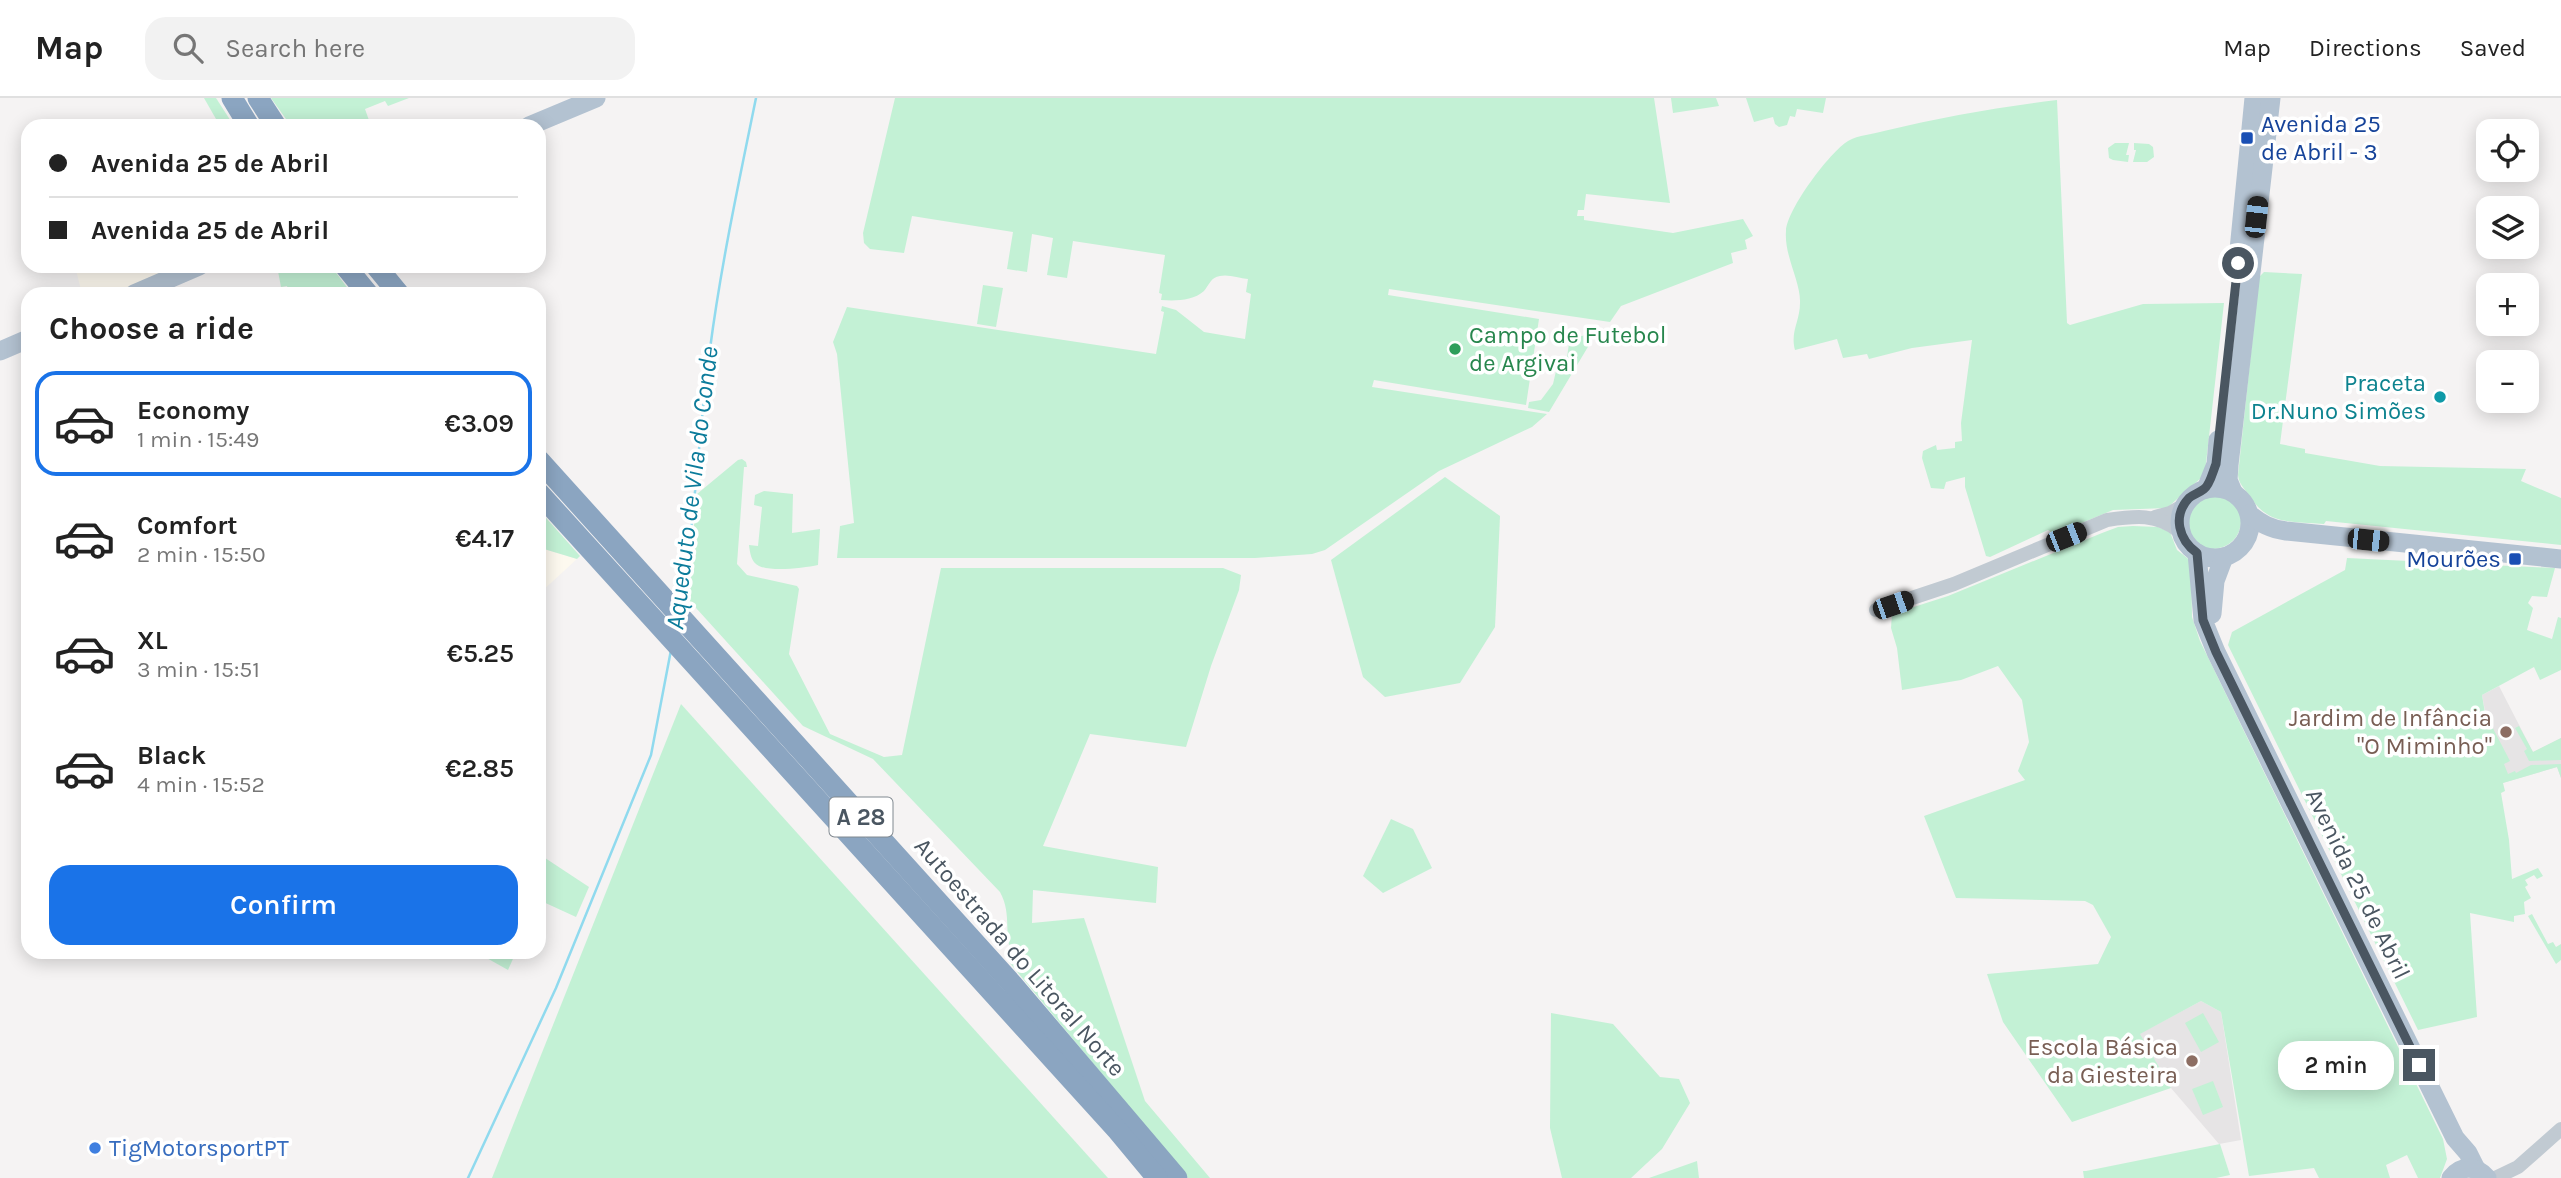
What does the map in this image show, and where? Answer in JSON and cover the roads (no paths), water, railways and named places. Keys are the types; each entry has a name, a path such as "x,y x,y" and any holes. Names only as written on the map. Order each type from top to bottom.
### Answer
{"highway":[{"path":"232,98 245,119"},
{"path":"258,98 272,119"},
{"path":"351,273 362,287"},
{"path":"382,273 393,287"},
{"name":"Autoestrada do Litoral Norte","path":"546,468 1013,985 1177,1178"},
{"name":"Autoestrada do Litoral Norte","path":"546,501 1109,1121 1157,1178"}],"main road":[{"path":"545,119 596,98"},
{"path":"2206,489 2216,464 2254,98"},
{"path":"2233,492 2228,480 2229,465 2271,98"},
{"path":"150,287 184,273"},
{"path":"0,351 21,342"},
{"path":"2249,514 2249,532 2245,541 2240,548 2224,557 2206,557 2197,553 2190,548 2180,532 2179,523 2184,505 2190,498 2215,487 2233,492 2240,498 2249,514 2274,529 2561,559"},
{"path":"2245,541 2260,532 2274,529"},
{"name":"Avenida 25 de Abril","path":"2197,553 2203,620 2216,652 2455,1138 2482,1173"},
{"name":"Avenida 25 de Abril","path":"2216,652 2212,617 2213,594 2224,557"},
{"name":"Avenida 25 de Abril","path":"2452,1176 2457,1157 2455,1138"},
{"path":"2452,1176 2464,1168 2482,1173"}],"street":[{"path":"1876,610 1954,584 2107,520 2133,516 2153,517 2170,513 2184,505"},
{"path":"2153,517 2169,523 2180,532"},
{"path":"2495,1178 2518,1167 2561,1129"}],"waterway":[{"name":"Aqueduto de Vila do Conde","path":"680,603 690,540 714,318 756,98"},
{"name":"Aqueduto de Vila do Conde","path":"468,1178 556,988 651,755 671,650"}],"place":[{"name":"Avenida 25 de Abril - 3","path":"2247,138"},
{"name":"Campo de Futebol de Argivai","path":"1455,349"},
{"name":"Praceta Dr.Nuno Simões","path":"2440,397"},
{"name":"Mourões","path":"2515,559"},
{"name":"Jardim de Infância \"O Miminho\"","path":"2506,732"},
{"name":"Escola Básica da Giesteira","path":"2192,1061"},
{"name":"TigMotorsportPT","path":"95,1148"}]}
